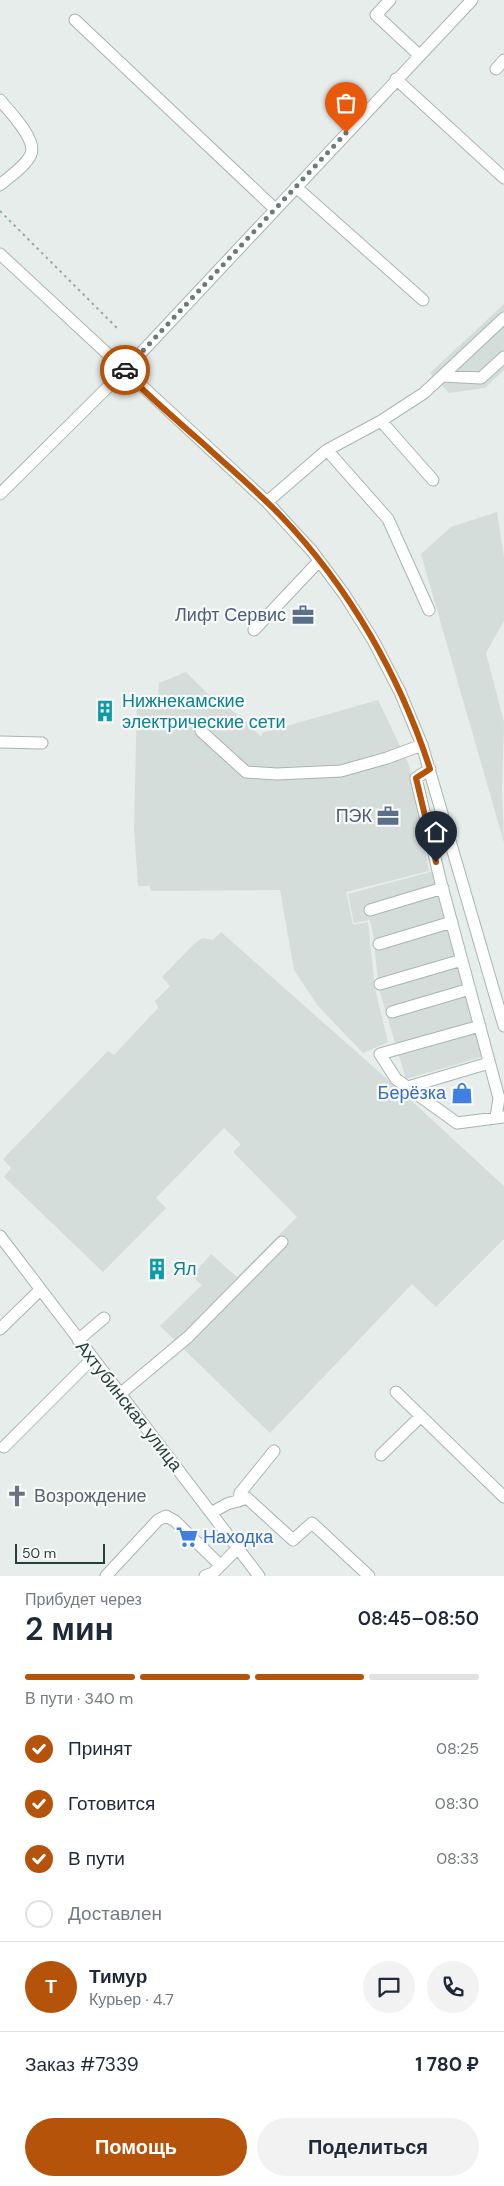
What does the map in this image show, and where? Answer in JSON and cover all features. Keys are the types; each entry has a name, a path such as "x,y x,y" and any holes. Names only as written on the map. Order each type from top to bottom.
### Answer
{"street":[{"path":"390,0 376,15 419,55"},
{"path":"0,494 124,371 472,0"},
{"path":"76,20 275,209"},
{"path":"396,79 504,178"},
{"path":"0,100 31,141 32,152 26,161 0,185"},
{"path":"296,187 423,300"},
{"path":"0,254 267,502 319,561 344,594 400,692 422,745 504,1026"},
{"path":"267,502 327,450 381,421 424,393 504,318"},
{"path":"443,376 481,378 504,357"},
{"path":"381,421 433,480"},
{"path":"327,450 388,519 429,610"},
{"path":"254,630 319,561"},
{"path":"201,731 246,772 341,771 387,758 422,745"},
{"path":"0,742 42,743"},
{"path":"430,769 416,778 499,1098 500,1117 457,1123 396,1079 380,1054 480,1026"},
{"path":"370,910 443,888"},
{"path":"379,944 452,922"},
{"path":"380,984 462,960"},
{"path":"392,1012 470,989"},
{"path":"408,1087 489,1063"},
{"name":"Ахтубинская улица","path":"0,1236 259,1576"},
{"path":"120,1394 188,1337 282,1242"},
{"path":"0,1329 40,1290"},
{"path":"78,1340 104,1318"},
{"path":"4,1447 93,1358"},
{"path":"396,1392 504,1496"},
{"path":"381,1455 421,1416"},
{"path":"240,1500 240,1493 274,1451"},
{"path":"211,1513 227,1504 247,1498 293,1540 312,1522 369,1576"},
{"path":"106,1576 158,1520 166,1516 175,1521 213,1572 238,1548"}],"path":[{"path":"0,211 119,330"}],"shaded area":[{"path":"504,304 504,370 485,388 449,393 430,373"},
{"path":"497,512 504,557 504,621 486,653 504,722 502,790 504,843 421,554 451,527"},
{"path":"186,672 214,700 217,697 262,737 262,733 378,700 409,765 429,871 346,892 353,925 368,922 375,989 388,1042 363,1053 318,1006 294,970 280,890 151,891 150,886 138,886 134,827 137,703 157,704 159,683"},
{"path":"434,871 485,1056 406,1079 379,989 370,920 354,923 348,894"},
{"path":"221,932 405,1095 504,1186 504,1239 436,1307 412,1284 270,1433 160,1326 202,1285 192,1276 211,1254 237,1277 297,1217 233,1152 241,1144 224,1128 156,1198 166,1208 103,1272 4,1177 11,1168 3,1159 108,1051 114,1055 158,1008 155,1001 170,986 162,977 202,938 213,940"}],"way so far":[{"path":"125,370 346,133"}],"place":[{"name":"Лифт Сервис","path":"303,615"},
{"name":"Нижнекамские электрические сети","path":"105,711"},
{"name":"ПЭК","path":"388,816"},
{"name":"Берёзка","path":"462,1093"},
{"name":"Ял","path":"157,1269"},
{"name":"Возрождение","path":"17,1496"},
{"name":"Находка","path":"187,1537"}],"route":[{"path":"125,370 282,517 312,551 344,594 400,692 422,745 430,769 416,778 436,862"}]}
